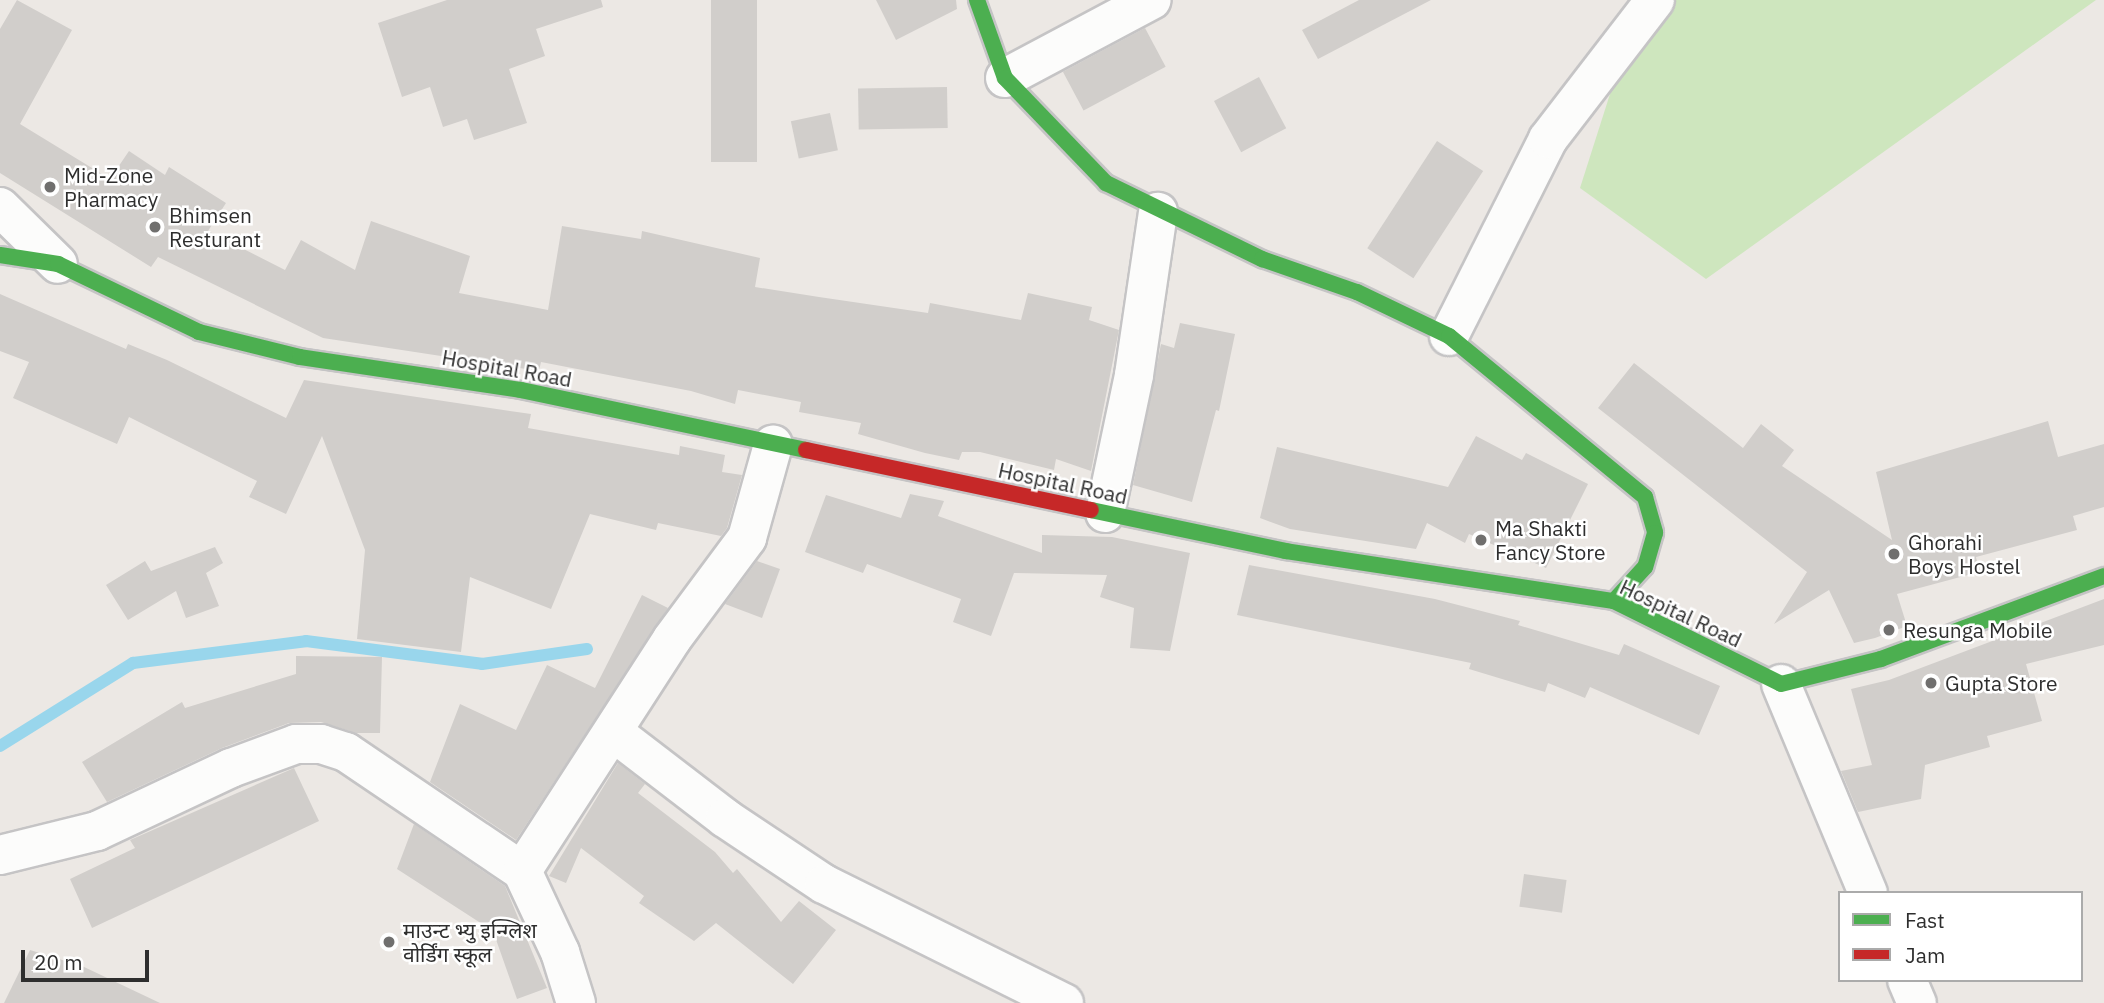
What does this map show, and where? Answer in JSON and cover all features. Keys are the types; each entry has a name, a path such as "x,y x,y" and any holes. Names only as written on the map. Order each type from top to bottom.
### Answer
{"street":[{"path":"977,0 1005,78 1106,183 1158,212 1262,259 1357,292 1449,336 1645,497 1654,533 1645,567 1614,601"},
{"path":"1005,78 1152,0"},
{"path":"1449,336 1548,139 1655,0"},
{"path":"0,207 58,264"},
{"path":"1105,513 1134,375 1158,212"},
{"name":"Hospital Road","path":"0,255 58,264 199,332 300,357 521,390 1286,551 1614,601 1781,684"},
{"path":"522,871 673,639 747,538 773,445"},
{"path":"1867,891 1781,684 1881,659 2104,576"},
{"path":"613,732 725,818 824,884 1064,1003"},
{"path":"0,855 97,831 231,768 296,744 321,744 346,752 522,871 560,952 576,1003"},
{"path":"1908,982 1917,1003"}],"green space":[{"path":"1640,0 2096,0 1706,279 1580,188"}],"building":[{"path":"17,0 72,30 20,124 110,179 129,151 165,175 169,167 226,203 208,231 285,270 301,240 355,270 371,221 470,256 459,293 548,310 562,226 641,239 642,231 760,258 755,287 819,297 928,313 930,303 1021,320 1028,293 1092,307 1089,320 1119,330 1091,471 1056,459 1054,470 980,452 962,452 959,460 925,453 858,434 861,423 799,412 801,402 738,390 735,404 691,391 541,362 539,371 323,338 158,257 151,267 0,173 0,29"},
{"path":"447,0 601,0 603,7 536,29 545,56 509,69 527,123 474,140 467,119 443,127 430,87 402,97 378,23"},
{"path":"711,0 757,0 757,162 711,162"},
{"path":"876,0 956,0 957,9 896,40"},
{"path":"1359,0 1431,0 1318,59 1302,30"},
{"path":"1145,28 1166,67 1084,111 1063,72"},
{"path":"1259,77 1286,128 1241,152 1214,101"},
{"path":"947,87 948,128 859,130 858,89"},
{"path":"830,113 838,150 799,158 791,121"},
{"path":"1437,141 1483,171 1413,278 1367,248"},
{"path":"0,294 126,349 128,344 167,360 286,418 304,380 531,414 528,428 679,455 680,446 725,455 722,472 742,475 727,528 721,536 658,523 656,530 590,514 551,609 470,577 461,652 357,639 365,550 322,436 286,514 249,497 257,481 129,417 117,444 13,398 29,362 0,351"},
{"path":"1180,323 1235,334 1219,411 1216,410 1192,502 1133,485 1161,344 1174,348"},
{"path":"1634,363 1743,448 1761,424 1794,450 1782,466 1892,540 1876,472 2048,421 2058,457 2104,444 2104,507 2073,516 2077,530 1976,557 1979,572 1897,594 1907,626 1875,638 1854,643 1829,590 1774,624 1807,572 1598,408"},
{"path":"1476,436 1522,460 1526,453 1588,484 1546,568 1469,534 1465,543 1427,523 1416,549 1290,529 1260,518 1277,447 1448,487"},
{"path":"910,494 944,501 938,516 1042,553 1042,535 1112,537 1190,553 1170,651 1130,648 1134,608 1100,597 1107,575 1014,573 991,636 953,622 961,599 867,564 863,573 805,552 826,495 901,518"},
{"path":"215,547 223,563 206,573 219,606 186,618 176,591 128,620 106,585 145,561 151,571"},
{"path":"757,561 780,569 762,618 725,604"},
{"path":"1249,565 1435,599 1520,621 1518,625 1619,655 1624,644 1720,686 1699,735 1590,687 1585,698 1548,683 1545,692 1469,669 1471,663 1237,615"},
{"path":"642,595 668,608 516,840 430,782 460,704 516,730 547,665 595,688"},
{"path":"2104,599 2104,645 2026,664 2042,721 1987,736 1990,747 1925,765 1921,799 1858,812 1841,771 1872,765 1851,689 1889,680"},
{"path":"296,656 382,657 380,733 356,733 321,722 289,723 222,748 107,802 82,762 182,702 185,708 296,674"},
{"path":"618,763 645,784 638,793 715,852 733,873 737,869 781,922 799,901 836,930 793,984 716,923 694,941 639,903 644,896 581,848 566,883 549,876"},
{"path":"294,768 319,821 92,928 70,879 135,848 130,840"},
{"path":"414,824 505,886 547,988 517,999 493,931 397,869"},
{"path":"1524,874 1567,880 1562,913 1519,907"},
{"path":"30,950 82,966 160,1003 4,1003"}],"waterway":[{"path":"0,746 133,663 306,641 482,664 587,649"}],"traffic: fast":[{"path":"977,0 1005,78 1106,183 1262,259 1357,292 1449,336 1645,497 1655,533 1645,567 1614,601"},
{"path":"0,255 58,264 199,332 300,357 521,390 806,450"},
{"path":"1091,510 1286,551 1614,601 1781,684 1881,659 2104,576"}],"traffic: jam":[{"path":"806,450 1091,510"}],"place":[{"name":"Mid-Zone Pharmacy","path":"50,187"},
{"name":"Bhimsen Resturant","path":"155,227"},
{"name":"Ma Shakti Fancy Store","path":"1481,540"},
{"name":"Ghorahi Boys Hostel","path":"1894,554"},
{"name":"Resunga Mobile","path":"1889,630"},
{"name":"Gupta Store","path":"1931,683"},
{"name":"माउन्ट भ्यु इन्ग्लिश वोर्डिंग स्कूल","path":"389,942"}]}
